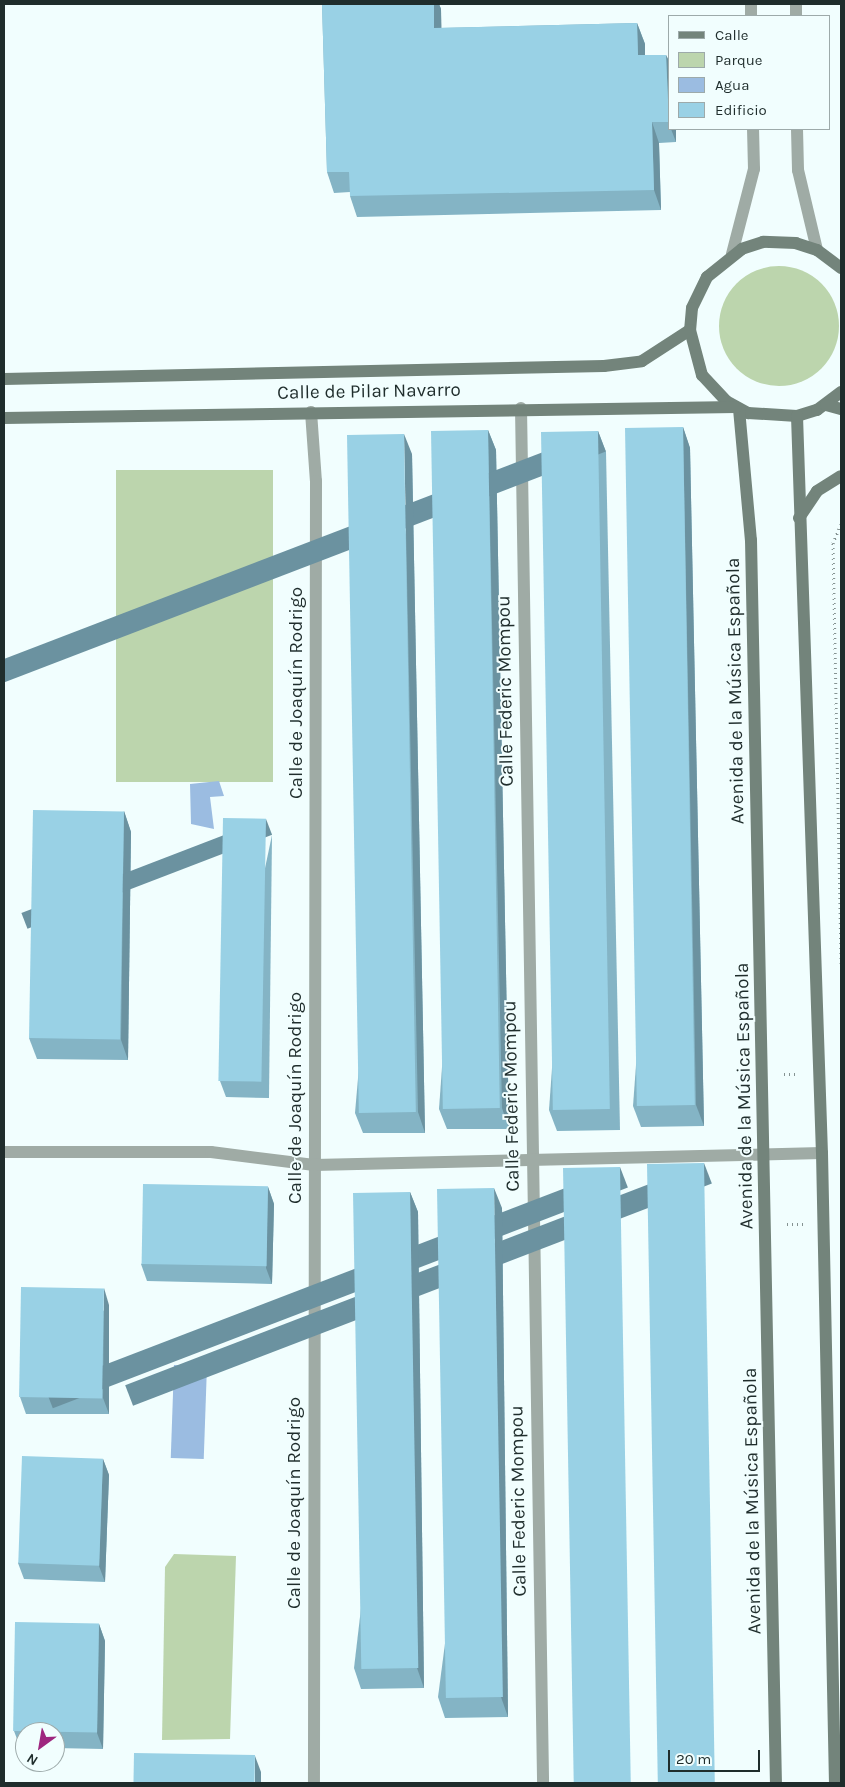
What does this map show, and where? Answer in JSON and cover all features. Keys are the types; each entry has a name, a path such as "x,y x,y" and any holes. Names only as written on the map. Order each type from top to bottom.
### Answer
{"street":[{"path":"753,130 754,169 732,254 701,287 690,330 702,375 737,408 768,418 797,416 826,405 841,392"},
{"path":"797,130 798,170 817,250"},
{"path":"732,254 774,241 817,250 841,268"},
{"name":"Calle de Pilar Navarro","path":"4,379 604,366 642,362 690,330"},
{"path":"826,405 841,409"},
{"name":"Calle de Pilar Navarro","path":"4,418 521,408 737,408"},
{"name":"Calle Federic Mompou","path":"521,408 531,1161 543,1783"},
{"name":"Avenida de la Música Española","path":"737,408 751,540 766,1152 776,1783"},
{"name":"Calle de Joaquín Rodrigo","path":"311,412 316,481 314,1783"},
{"path":"797,416 822,1153 835,1783"},
{"path":"799,518 817,491 841,476"},
{"path":"4,1152 211,1152 314,1165 531,1161 766,1152 822,1153"}],"path":[{"path":"841,524 832,543 841,965"}],"green space":[{"path":"779,266 791,267 802,271 812,276 821,284 829,293 834,303 838,314 838,338 834,349 829,359 821,368 812,376 802,381 791,385 779,386 767,385 756,381 746,376 737,368 729,359 724,349 720,338 719,326 720,314 724,303 729,293 737,284 746,276 756,271 767,267"},
{"path":"116,470 273,470 273,782 116,782"},
{"path":"174,1554 236,1556 230,1739 162,1740 165,1567"}],"water":[{"path":"219,781 224,796 210,797 214,829 191,824 190,784"},
{"path":"174,1365 207,1366 204,1459 171,1458"}],"building":[{"path":"322,4 434,4 434,28 637,23 638,55 666,55 668,122 652,122 654,190 350,196 349,172 327,172"},
{"path":"683,427 695,1105 637,1106 625,428"},
{"path":"488,430 500,1108 443,1109 431,431"},
{"path":"598,431 610,1109 553,1110 541,432"},
{"path":"404,434 416,1112 359,1113 347,435"},
{"path":"33,810 124,812 120,1040 29,1038"},
{"path":"223,818 266,819 261,1082 218,1081"},
{"path":"704,1163 715,1783 658,1783 647,1164"},
{"path":"620,1167 631,1783 574,1783 563,1168"},
{"path":"143,1184 268,1186 267,1266 142,1264"},
{"path":"494,1188 503,1697 446,1698 437,1189"},
{"path":"410,1192 418,1668 361,1669 353,1193"},
{"path":"21,1287 104,1288 102,1398 19,1397"},
{"path":"22,1456 103,1459 99,1566 18,1563"},
{"path":"15,1622 99,1623 97,1732 65,1732 65,1722 15,1722 15,1731 13,1731"},
{"path":"134,1753 255,1755 254,1783 133,1783"}]}
